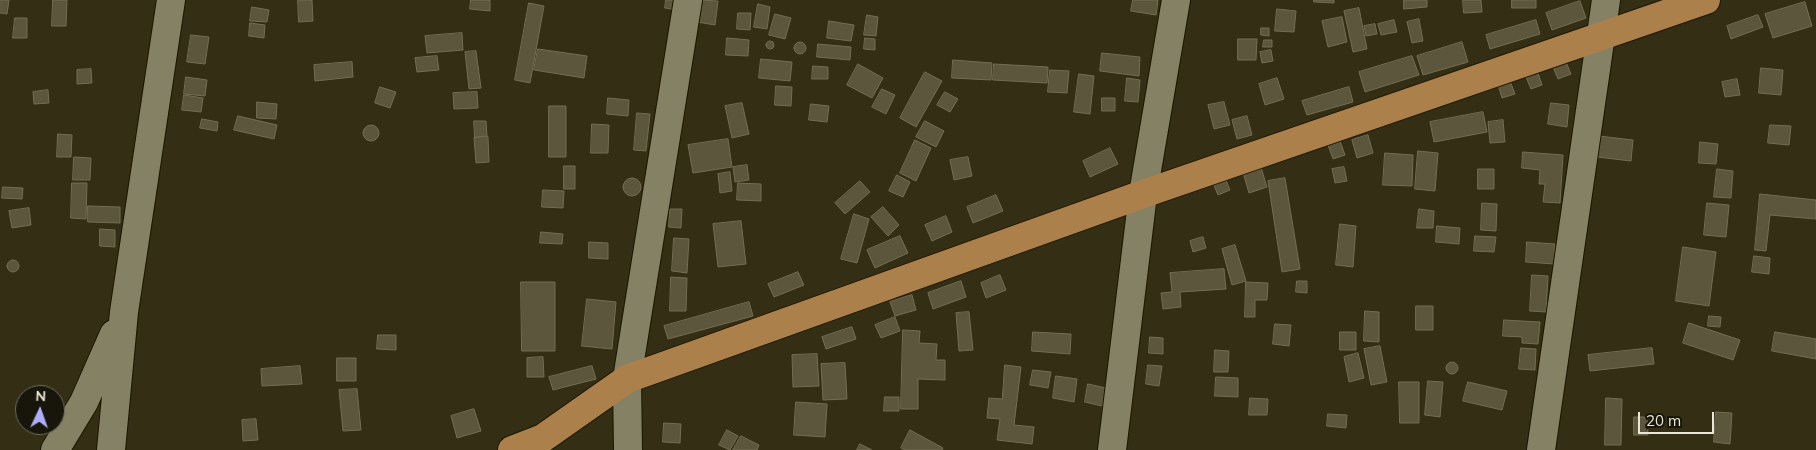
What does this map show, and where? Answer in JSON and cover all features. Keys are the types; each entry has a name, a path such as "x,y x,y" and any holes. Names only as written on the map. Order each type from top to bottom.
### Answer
{"main road":[{"path":"512,450 542,438 627,379 1143,194 1706,0"}],"street":[{"path":"111,450 124,312 171,0"},
{"path":"628,450 627,379 688,0"},
{"path":"1112,450 1143,194 1176,0"},
{"path":"1541,450 1606,0"},
{"path":"55,450 84,402 124,312"}],"building":[{"path":"0,0 9,0 7,14 0,13"},
{"path":"53,0 67,0 66,26 52,26"},
{"path":"298,0 312,0 313,21 299,22"},
{"path":"471,0 490,0 490,11 470,9"},
{"path":"666,0 685,0 684,11 665,8"},
{"path":"700,0 718,1 715,25 697,22"},
{"path":"1133,0 1158,0 1156,15 1131,11"},
{"path":"1314,0 1334,0 1334,3 1314,2"},
{"path":"1404,0 1427,0 1427,7 1404,9"},
{"path":"1463,0 1481,0 1482,12 1464,13"},
{"path":"1512,0 1536,0 1536,8 1512,8"},
{"path":"1580,1 1586,18 1552,30 1546,13"},
{"path":"1805,2 1812,26 1773,38 1765,14"},
{"path":"529,3 544,6 530,83 515,80"},
{"path":"758,4 770,7 767,29 754,27"},
{"path":"252,7 269,10 267,22 250,21"},
{"path":"1359,8 1367,49 1353,52 1344,11"},
{"path":"1277,9 1296,11 1294,32 1275,31"},
{"path":"738,13 751,13 750,30 737,29"},
{"path":"775,14 791,18 785,39 769,35"},
{"path":"867,15 878,17 876,36 864,35"},
{"path":"1758,15 1763,27 1731,39 1727,26"},
{"path":"1342,17 1347,42 1328,47 1322,21"},
{"path":"15,18 27,18 27,38 13,38"},
{"path":"1419,19 1423,41 1412,43 1407,22"},
{"path":"1394,20 1397,32 1381,35 1378,24"},
{"path":"1536,20 1540,34 1490,49 1486,35"},
{"path":"829,21 854,25 851,41 827,38"},
{"path":"250,23 265,25 264,38 249,36"},
{"path":"1375,24 1377,34 1366,36 1364,26"},
{"path":"1261,28 1269,28 1269,36 1261,35"},
{"path":"462,33 463,50 427,53 425,36"},
{"path":"191,35 209,37 205,64 187,62"},
{"path":"727,38 749,40 748,56 726,55"},
{"path":"865,38 875,39 875,50 864,49"},
{"path":"1238,39 1257,39 1256,60 1238,60"},
{"path":"1264,40 1272,40 1272,47 1263,47"},
{"path":"770,41 774,45 770,49 766,45"},
{"path":"798,42 802,42 806,48 802,54 798,54 794,50 794,46"},
{"path":"1462,42 1468,62 1423,75 1417,56"},
{"path":"818,44 851,47 850,60 817,57"},
{"path":"538,49 587,56 584,78 534,70"},
{"path":"1271,50 1273,61 1262,63 1260,52"},
{"path":"476,51 481,88 469,89 465,52"},
{"path":"1102,53 1140,57 1139,76 1100,71"},
{"path":"437,56 439,70 417,72 415,58"},
{"path":"1412,56 1419,75 1365,92 1359,72"},
{"path":"761,59 792,62 790,81 759,78"},
{"path":"953,60 992,63 991,80 952,78"},
{"path":"352,62 353,77 315,81 314,65"},
{"path":"1566,62 1571,74 1558,79 1553,67"},
{"path":"858,64 883,78 872,98 847,85"},
{"path":"994,64 1048,67 1047,83 993,80"},
{"path":"813,66 828,67 828,79 812,79"},
{"path":"1761,68 1783,70 1781,95 1759,93"},
{"path":"91,69 92,83 77,84 77,70"},
{"path":"1050,70 1069,71 1067,93 1048,92"},
{"path":"925,72 942,81 916,127 900,118"},
{"path":"1538,73 1542,85 1531,89 1526,77"},
{"path":"1079,74 1094,76 1090,114 1074,112"},
{"path":"186,77 207,80 205,96 184,94"},
{"path":"1127,78 1140,80 1138,102 1125,101"},
{"path":"1277,78 1284,99 1265,105 1259,84"},
{"path":"1737,79 1740,95 1725,97 1722,82"},
{"path":"1510,81 1515,94 1502,98 1498,85"},
{"path":"776,86 792,87 791,106 775,105"},
{"path":"380,87 396,92 390,108 375,103"},
{"path":"1349,87 1353,102 1307,115 1302,101"},
{"path":"882,89 895,95 886,114 872,107"},
{"path":"48,90 49,103 34,104 33,92"},
{"path":"477,92 478,108 454,109 453,93"},
{"path":"945,92 958,99 950,112 937,105"},
{"path":"184,95 203,98 201,112 182,110"},
{"path":"608,98 629,100 628,116 607,114"},
{"path":"1102,98 1115,98 1115,111 1102,111"},
{"path":"257,102 277,104 276,119 257,118"},
{"path":"1224,102 1230,125 1214,129 1208,105"},
{"path":"742,103 749,134 732,138 725,106"},
{"path":"1551,103 1569,105 1567,127 1548,124"},
{"path":"811,104 829,106 827,122 809,120"},
{"path":"549,106 566,106 566,157 549,157"},
{"path":"1483,112 1487,132 1434,142 1430,122"},
{"path":"637,113 650,114 646,151 634,150"},
{"path":"238,116 277,125 274,139 234,130"},
{"path":"1247,116 1252,135 1237,139 1232,120"},
{"path":"202,119 218,122 217,131 200,128"},
{"path":"1503,120 1505,142 1490,143 1488,122"},
{"path":"474,121 486,121 487,136 475,137"},
{"path":"925,121 944,131 936,147 916,137"},
{"path":"592,124 609,125 608,153 591,153"},
{"path":"371,125 379,133 371,141 363,133"},
{"path":"1770,125 1791,126 1789,145 1768,143"},
{"path":"58,134 72,135 71,157 57,157"},
{"path":"1368,135 1373,153 1357,158 1352,140"},
{"path":"1599,136 1633,140 1631,161 1597,157"},
{"path":"488,137 489,162 476,163 474,138"},
{"path":"728,139 732,167 693,173 688,145"},
{"path":"915,140 931,148 916,181 900,173"},
{"path":"1340,141 1345,155 1333,159 1328,145"},
{"path":"1700,142 1718,144 1716,164 1699,163"},
{"path":"1110,148 1118,164 1090,177 1083,161"},
{"path":"1418,151 1438,153 1435,191 1415,189"},
{"path":"1523,152 1563,155 1560,203 1543,202 1545,184 1539,184 1540,170 1522,168"},
{"path":"1385,153 1413,155 1412,186 1383,185"},
{"path":"74,157 91,158 90,180 73,180"},
{"path":"968,157 972,176 954,180 950,160"},
{"path":"1260,164 1267,187 1249,193 1242,169"},
{"path":"747,165 749,180 735,182 733,167"},
{"path":"564,166 575,166 575,189 564,189"},
{"path":"1344,167 1347,181 1335,183 1332,169"},
{"path":"1478,169 1494,169 1494,189 1478,189"},
{"path":"1717,169 1733,171 1731,198 1714,197"},
{"path":"730,172 732,191 720,193 718,174"},
{"path":"897,175 910,182 903,197 889,191"},
{"path":"632,178 638,181 641,187 638,193 632,196 626,193 623,187 626,181"},
{"path":"1225,178 1230,190 1218,195 1213,183"},
{"path":"1285,178 1300,269 1282,272 1268,181"},
{"path":"860,181 870,192 845,214 835,203"},
{"path":"72,183 87,183 86,219 71,218"},
{"path":"738,183 761,184 761,201 737,200"},
{"path":"3,187 23,188 22,199 2,198"},
{"path":"543,190 564,191 563,208 542,207"},
{"path":"1760,194 1816,200 1816,219 1770,215 1766,251 1755,250"},
{"path":"996,195 1003,211 973,223 967,207"},
{"path":"1482,203 1497,204 1496,231 1481,230"},
{"path":"1707,203 1729,205 1726,237 1704,235"},
{"path":"88,206 120,207 120,223 88,222"},
{"path":"883,207 899,225 888,236 871,217"},
{"path":"29,208 31,225 12,228 9,211"},
{"path":"670,209 682,209 681,228 669,227"},
{"path":"1419,209 1434,211 1433,228 1417,228"},
{"path":"854,214 869,219 857,263 841,259"},
{"path":"946,216 952,232 932,241 925,225"},
{"path":"741,221 746,264 718,267 713,224"},
{"path":"1340,224 1356,226 1353,267 1336,265"},
{"path":"1437,226 1460,228 1459,244 1436,242"},
{"path":"100,229 115,230 115,247 100,246"},
{"path":"541,232 563,234 562,244 540,243"},
{"path":"900,236 908,253 875,268 867,250"},
{"path":"1475,236 1496,237 1494,252 1474,251"},
{"path":"1203,237 1206,248 1193,252 1190,241"},
{"path":"674,238 689,239 687,273 672,271"},
{"path":"589,242 608,243 608,259 589,258"},
{"path":"1527,242 1555,244 1554,264 1526,262"},
{"path":"1235,245 1246,281 1232,285 1222,249"},
{"path":"1683,247 1716,252 1709,306 1676,301"},
{"path":"1754,256 1770,258 1769,274 1752,272"},
{"path":"13,260 19,266 13,272 7,266"},
{"path":"1224,269 1226,289 1180,292 1181,307 1163,309 1161,293 1172,292 1170,273"},
{"path":"798,272 804,285 774,297 768,284"},
{"path":"1000,275 1006,290 986,298 981,283"},
{"path":"1532,275 1548,276 1546,312 1530,311"},
{"path":"671,277 687,278 686,311 670,311"},
{"path":"961,281 966,297 933,309 928,293"},
{"path":"1297,281 1307,281 1307,293 1296,292"},
{"path":"521,282 555,282 555,351 522,351"},
{"path":"1246,282 1268,283 1267,300 1255,300 1255,317 1245,317"},
{"path":"912,295 916,310 895,316 890,302"},
{"path":"587,299 616,302 612,349 582,346"},
{"path":"749,302 753,316 668,339 664,326"},
{"path":"1416,306 1433,306 1433,330 1416,330"},
{"path":"1365,311 1379,312 1379,342 1364,341"},
{"path":"969,312 973,350 959,351 956,313"},
{"path":"1709,316 1721,317 1720,327 1708,326"},
{"path":"895,317 900,331 881,338 875,325"},
{"path":"1504,320 1540,322 1538,344 1522,343 1522,337 1503,336"},
{"path":"1689,323 1740,340 1733,360 1683,343"},
{"path":"1275,324 1291,325 1289,346 1273,344"},
{"path":"852,327 856,339 826,349 822,337"},
{"path":"903,330 920,331 919,343 937,344 936,360 945,360 945,380 918,379 918,409 901,409"},
{"path":"1033,332 1071,334 1070,354 1032,351"},
{"path":"1340,332 1356,332 1356,350 1340,350"},
{"path":"1775,332 1816,339 1816,359 1772,351"},
{"path":"378,335 396,335 396,350 377,349"},
{"path":"1150,337 1163,338 1163,354 1149,353"},
{"path":"1380,346 1387,382 1371,385 1364,349"},
{"path":"1521,348 1536,349 1535,370 1519,369"},
{"path":"1652,348 1654,364 1590,371 1588,355"},
{"path":"1215,350 1229,351 1228,372 1214,372"},
{"path":"1358,353 1364,378 1349,382 1344,357"},
{"path":"817,354 819,386 793,387 792,355"},
{"path":"543,357 544,377 527,377 527,358"},
{"path":"337,358 356,358 356,381 337,381"},
{"path":"1450,362 1454,362 1458,368 1454,374 1450,374 1446,370 1446,366"},
{"path":"845,363 847,399 823,400 821,364"},
{"path":"1005,365 1021,367 1014,425 1034,427 1032,444 997,440 1000,419 987,418 989,398 1002,399"},
{"path":"1148,365 1162,366 1159,386 1146,384"},
{"path":"300,366 302,384 262,386 261,369"},
{"path":"592,366 596,379 553,390 549,377"},
{"path":"1033,370 1051,372 1048,388 1030,385"},
{"path":"1056,376 1077,379 1074,402 1053,398"},
{"path":"1216,377 1238,378 1238,397 1215,396"},
{"path":"1428,381 1443,382 1440,417 1425,415"},
{"path":"1399,382 1419,382 1419,423 1400,423"},
{"path":"1468,382 1507,391 1502,410 1463,401"},
{"path":"1088,384 1106,388 1102,406 1085,402"},
{"path":"357,389 361,430 343,431 339,390"},
{"path":"885,397 899,397 899,411 884,411"},
{"path":"1250,398 1268,399 1267,415 1249,415"},
{"path":"1606,398 1622,399 1621,445 1605,445"},
{"path":"796,402 827,404 825,437 794,435"},
{"path":"474,409 481,431 457,438 451,416"},
{"path":"1716,412 1732,413 1730,444 1714,442"},
{"path":"1328,414 1347,415 1346,428 1327,426"},
{"path":"1634,417 1647,417 1648,435 1634,435"},
{"path":"256,419 258,440 243,441 242,420"},
{"path":"664,423 681,424 680,443 663,442"},
{"path":"727,430 738,436 730,450 719,445"},
{"path":"910,430 943,448 942,450 905,450 901,448"},
{"path":"741,436 759,445 757,450 733,450"},
{"path":"860,444 872,450 857,450"}]}
